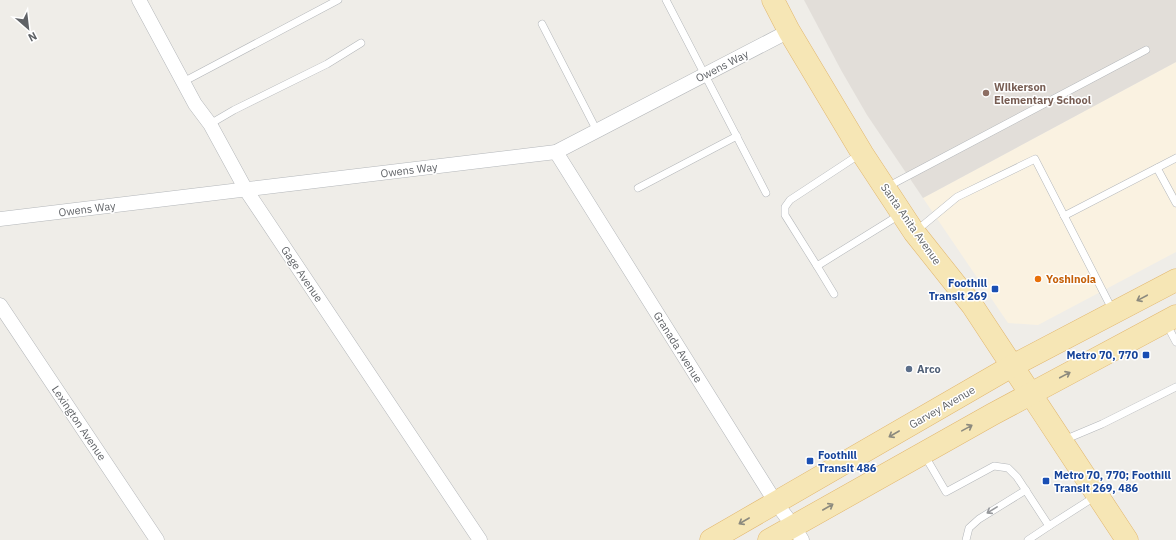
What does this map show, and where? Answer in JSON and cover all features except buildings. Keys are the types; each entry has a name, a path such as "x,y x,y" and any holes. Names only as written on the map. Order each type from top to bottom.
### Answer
{"main road":[{"name":"Santa Anita Avenue","path":"773,0 789,31 862,153 914,232 972,305 1127,540"},
{"name":"Garvey Avenue","path":"711,540 1012,366 1176,280"},
{"path":"769,540 798,533 924,453 1030,393 1171,318"}],"street":[{"name":"Gage Avenue","path":"139,0 194,104 210,124 246,190 480,540"},
{"name":"Owens Way","path":"0,219 556,152 789,31"},
{"name":"Granada Avenue","path":"556,152 776,503 798,533"},
{"name":"Lexington Avenue","path":"0,305 157,540"}],"lane":[{"path":"183,82 338,0"},
{"path":"666,0 766,193"},
{"path":"542,24 597,131"},
{"path":"210,124 234,110 327,64 361,43"},
{"path":"885,188 1146,50"},
{"path":"638,188 737,136"},
{"path":"834,294 784,216 785,207 790,200 862,153"},
{"path":"1064,216 1176,158"},
{"path":"914,232 957,197 1035,159 1114,312"},
{"path":"1157,168 1176,203"},
{"path":"817,266 902,214"},
{"path":"1171,318 1176,342"},
{"path":"1062,441 1102,424 1176,387"},
{"path":"924,453 946,492 994,466 1008,468 1017,477 1049,526"},
{"path":"966,540 969,528 979,519 1026,490"},
{"path":"1028,540 1098,495"}],"shaded area":[{"name":"Wilkerson Elementary School","path":"804,0 1176,0 1176,62 923,198 867,115"},
{"path":"1176,62 1176,252 1038,325 1008,323 923,198"}],"place":[{"name":"Wilkerson Elementary School","path":"986,93"},
{"name":"Yoshinoia","path":"1038,279"},
{"name":"Foothill Transit 269","path":"995,289"},
{"name":"Metro 70, 770","path":"1146,355"},
{"name":"Arco","path":"909,369"},
{"name":"Foothill Transit 486","path":"810,461"},
{"name":"Metro 70, 770; Foothill Transit 269, 486","path":"1046,481"}]}
